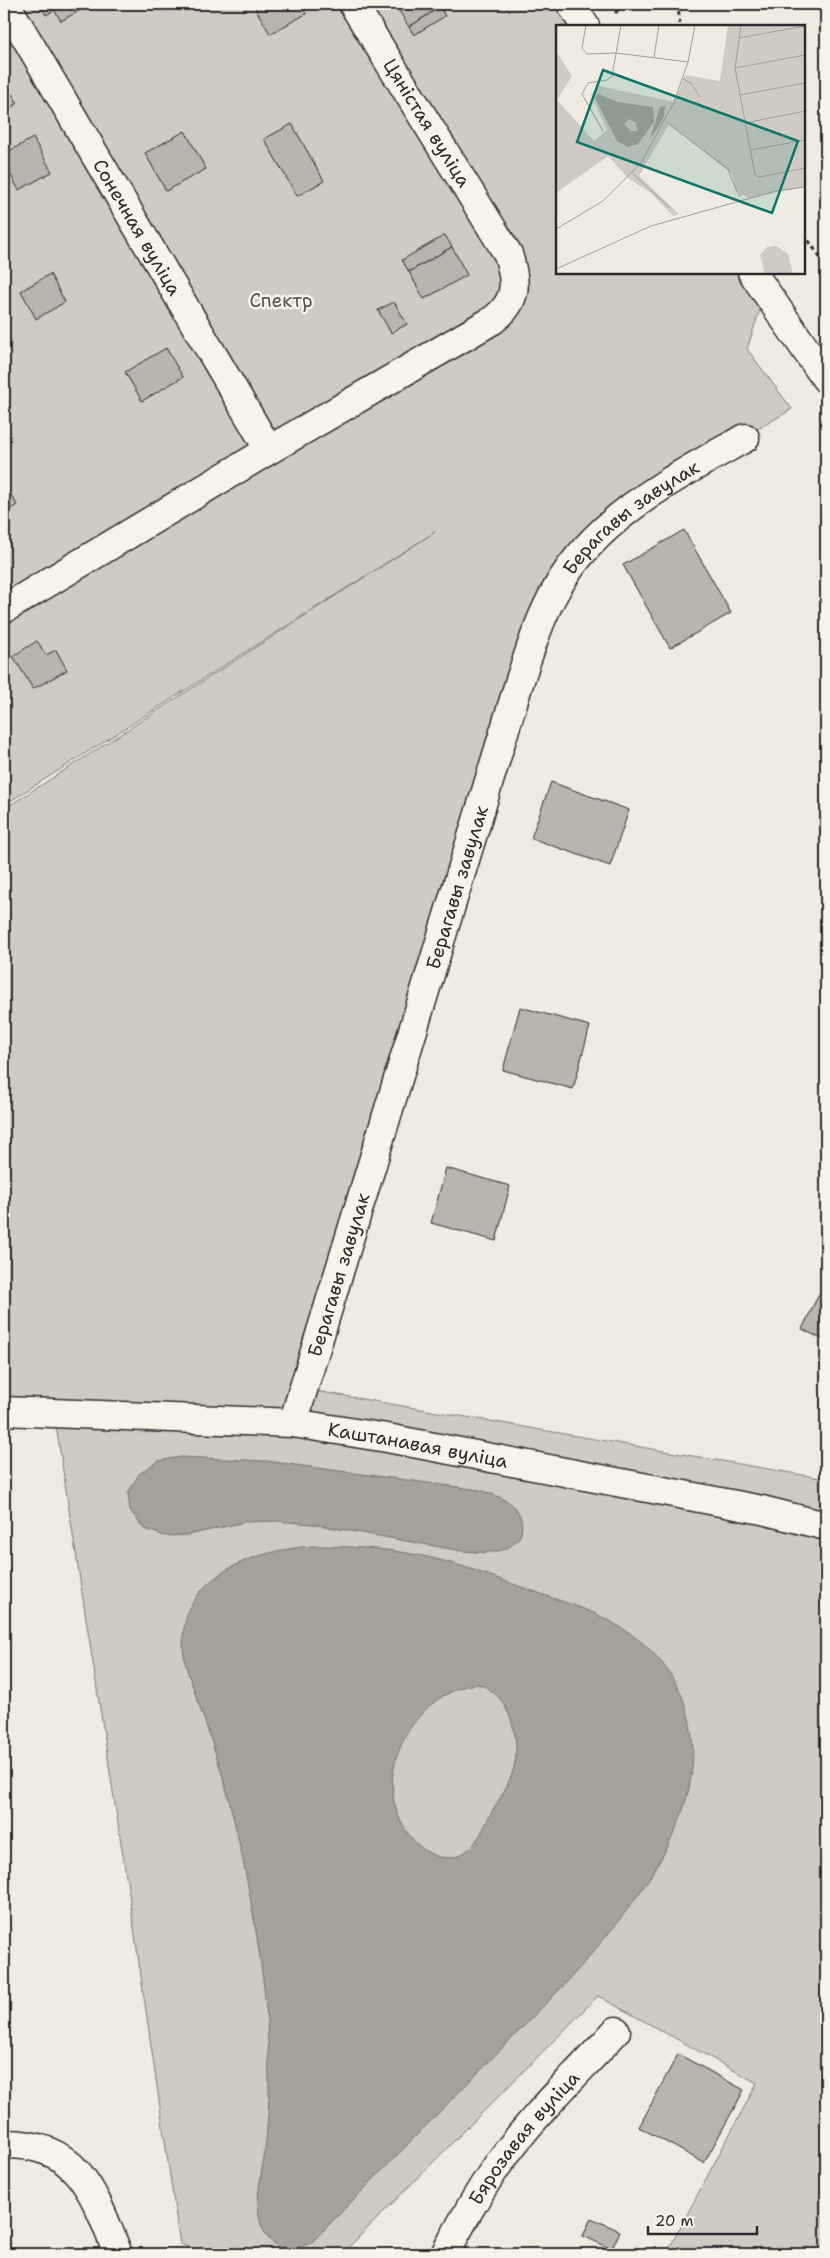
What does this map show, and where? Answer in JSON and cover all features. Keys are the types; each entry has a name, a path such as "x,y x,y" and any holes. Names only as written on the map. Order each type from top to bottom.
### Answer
{"street":[{"name":"Сонечная вуліца","path":"6,4 269,450"},
{"name":"Цяністая вуліца","path":"5,607 493,320 504,312 511,301 515,288 513,270 508,254 353,4"},
{"path":"571,4 584,25"},
{"path":"753,274 826,379"},
{"name":"Берагавы завулак","path":"293,1423 519,683 542,616 557,587 576,560 604,530 638,502 745,438"},
{"name":"Каштанавая вуліца","path":"4,1411 293,1423 387,1438 762,1510 826,1526"},
{"name":"Бярозавая вуліца","path":"445,2254 475,2199 498,2164 524,2131 616,2031"},
{"path":"4,2144 21,2144 45,2149 69,2162 86,2182 118,2254"}],"path":[{"path":"678,4 680,25"},
{"path":"805,235 826,266"}],"green space":[{"name":"Спектр","path":"4,4 571,4 584,25 556,25 556,274 749,274 764,297 747,349 792,409 676,477 557,587 304,1389 826,1479 826,2254 666,2254 757,2083 598,1996 342,2254 206,2254 180,2244 129,1894 54,1413 4,1411 4,809 435,532 4,805"}],"shaded area":[{"path":"181,1457 266,1461 480,1490 504,1499 516,1509 522,1523 521,1533 517,1540 507,1548 495,1552 484,1552 462,1551 312,1524 277,1521 245,1522 188,1535 165,1536 144,1529 130,1510 128,1493 139,1474 158,1461"},
{"path":"312,1546 357,1547 402,1552 445,1561 589,1611 610,1621 643,1643 653,1652 670,1674 683,1698 687,1711 693,1749 689,1786 678,1823 662,1858 616,1924 567,1982 312,2242 299,2247 286,2248 274,2244 269,2239 261,2224 259,2214 258,2203 265,2151 269,2096 268,2042 264,1987 252,1908 242,1855 223,1777 186,1667 183,1641 185,1621 190,1608 199,1593 212,1580 242,1562 277,1551","holes":["478,1684 489,1689 499,1697 506,1708 515,1734 515,1760 511,1777 480,1835 465,1853 447,1858 429,1853 407,1832 396,1810 392,1787 395,1763 404,1740 417,1719 434,1702 455,1690"]}],"building":[{"path":"40,4 51,4 55,10 46,15"},
{"path":"51,4 91,4 61,21"},
{"path":"258,4 300,4 306,14 270,34 254,6"},
{"path":"395,4 438,4 440,7 409,27"},
{"path":"440,7 445,16 414,35 409,27"},
{"path":"4,82 18,103 4,112"},
{"path":"292,124 324,181 297,196 264,139"},
{"path":"185,131 206,169 166,191 145,153"},
{"path":"33,138 52,172 19,190 4,163 4,154"},
{"path":"445,235 452,247 409,272 402,260"},
{"path":"452,247 467,275 424,299 409,272"},
{"path":"50,274 65,302 36,319 21,291"},
{"path":"394,302 407,324 391,333 378,310"},
{"path":"166,348 183,377 142,401 125,372"},
{"path":"4,482 17,505 4,513"},
{"path":"684,530 731,613 670,648 623,565"},
{"path":"37,641 46,655 56,650 67,670 33,689 13,656"},
{"path":"551,782 629,810 610,866 531,838"},
{"path":"520,1007 590,1026 573,1089 503,1070"},
{"path":"446,1168 510,1186 496,1241 431,1223"},
{"path":"820,1292 826,1295 826,1341 802,1329"},
{"path":"678,2054 744,2090 704,2163 639,2127"},
{"path":"591,2218 620,2231 612,2249 583,2236"}]}
